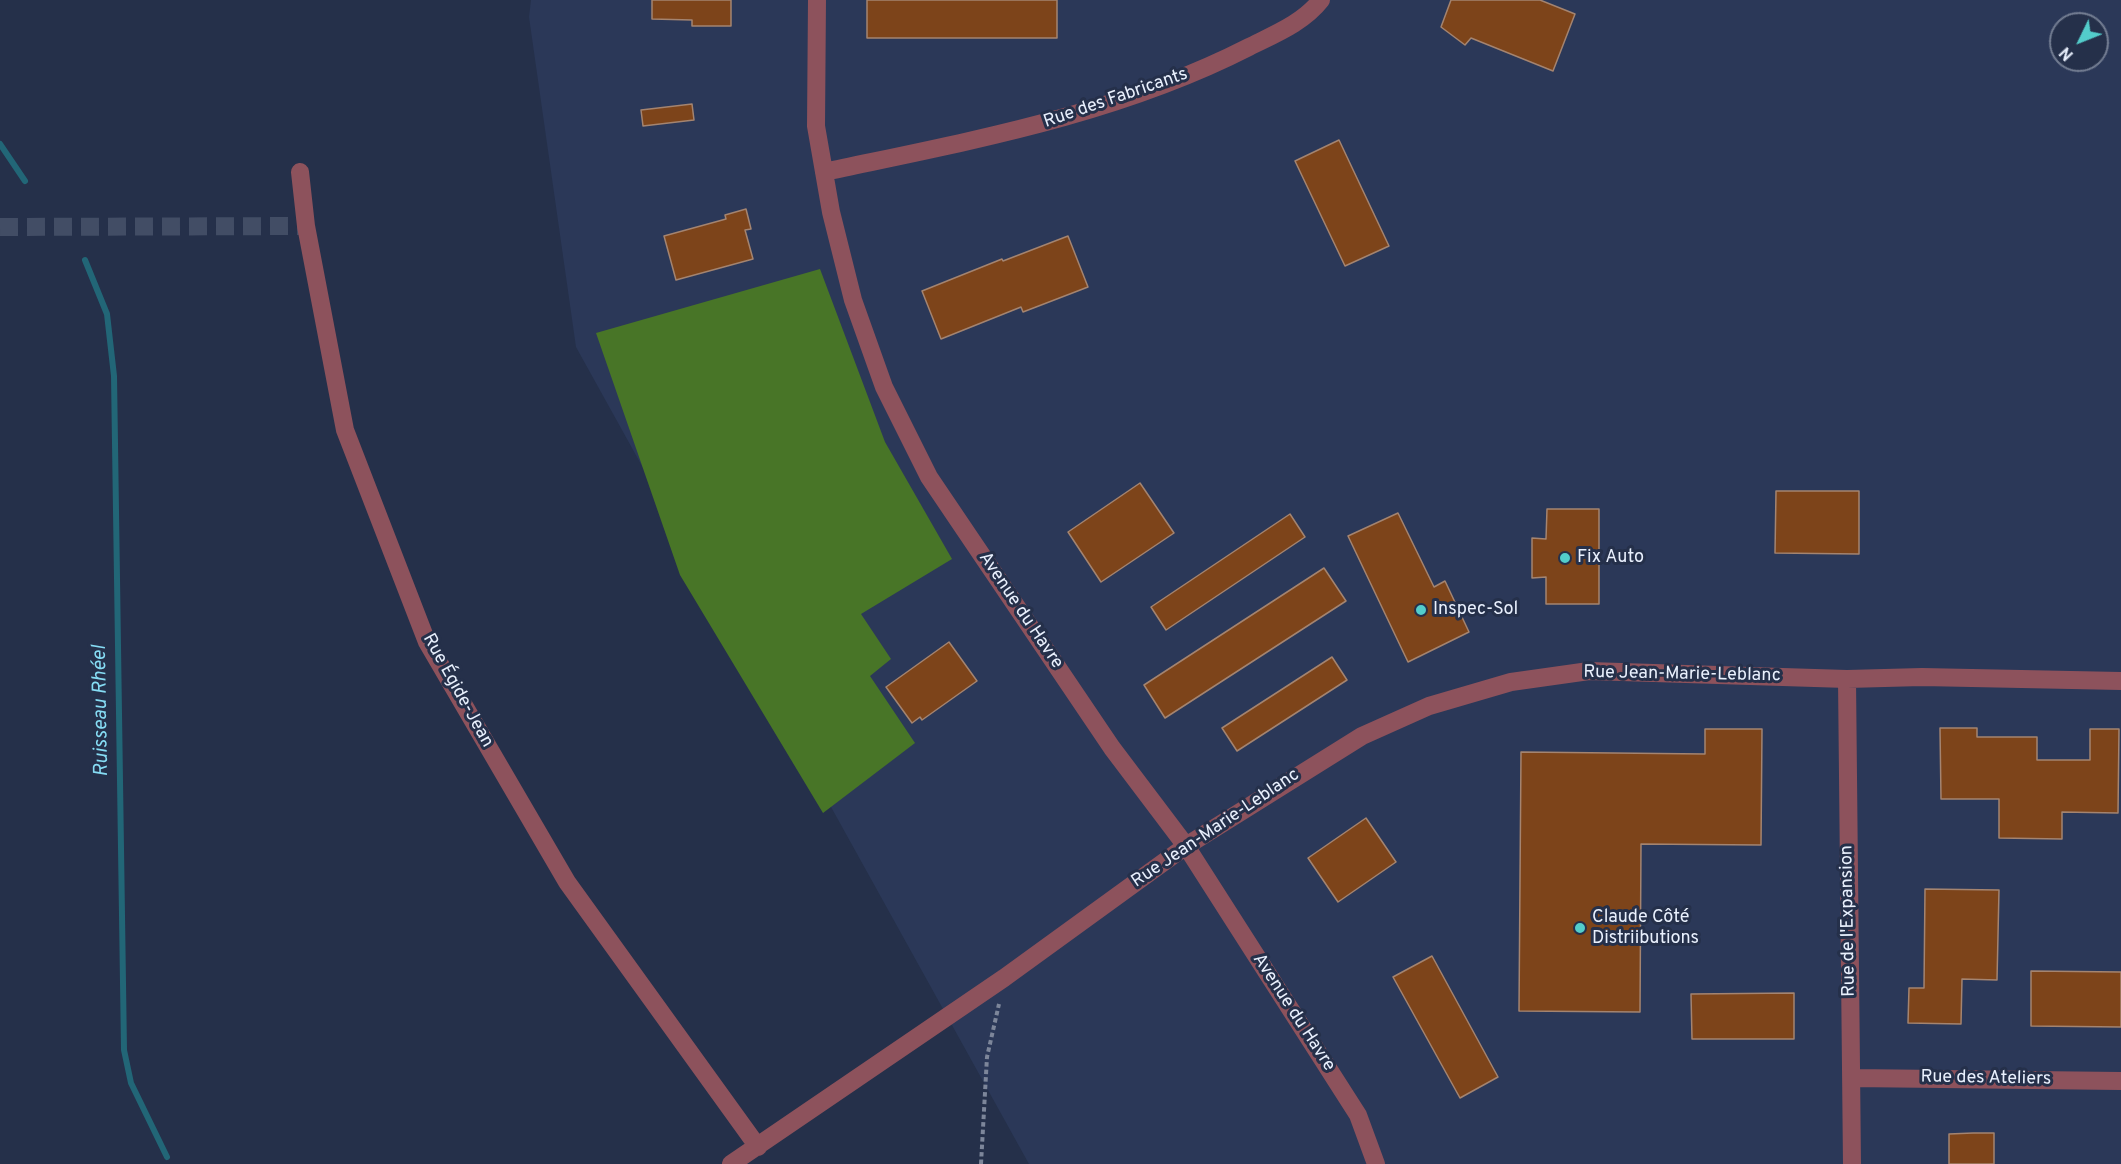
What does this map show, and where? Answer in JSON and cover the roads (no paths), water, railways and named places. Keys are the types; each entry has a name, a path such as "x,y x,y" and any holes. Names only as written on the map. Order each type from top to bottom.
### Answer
{"street":[{"name":"Avenue du Havre","path":"817,0 816,126 831,212 853,300 884,387 929,477 1112,748 1186,846 1358,1115 1376,1164"},
{"name":"Rue des Fabricants","path":"824,171 1033,128 1089,112 1216,64 1294,24 1321,0"},
{"name":"Rue Égide-Jean","path":"300,172 306,226 345,430 427,642 567,882 758,1147"},
{"name":"Rue Jean-Marie-Leblanc","path":"758,1147 1005,978 1186,846 1362,736 1429,706 1510,682 1589,671 1847,679 1922,677 2121,681"},
{"name":"Rue de l'Expansion","path":"1847,679 1852,1164"},
{"name":"Rue des Ateliers","path":"1852,1078 2121,1081"},
{"path":"731,1164 758,1147"}],"waterway":[{"name":"Ruisseau Rhéel","path":"0,144 25,181"},
{"name":"Ruisseau Rhéel","path":"85,260 107,314 114,376 124,1050 131,1083 167,1157"}],"tunnel":[{"path":"0,227 306,226"}],"place":[{"name":"Fix Auto","path":"1565,558"},
{"name":"Inspec-Sol","path":"1421,610"},
{"name":"Claude Côté Distriibutions","path":"1580,928"}]}
